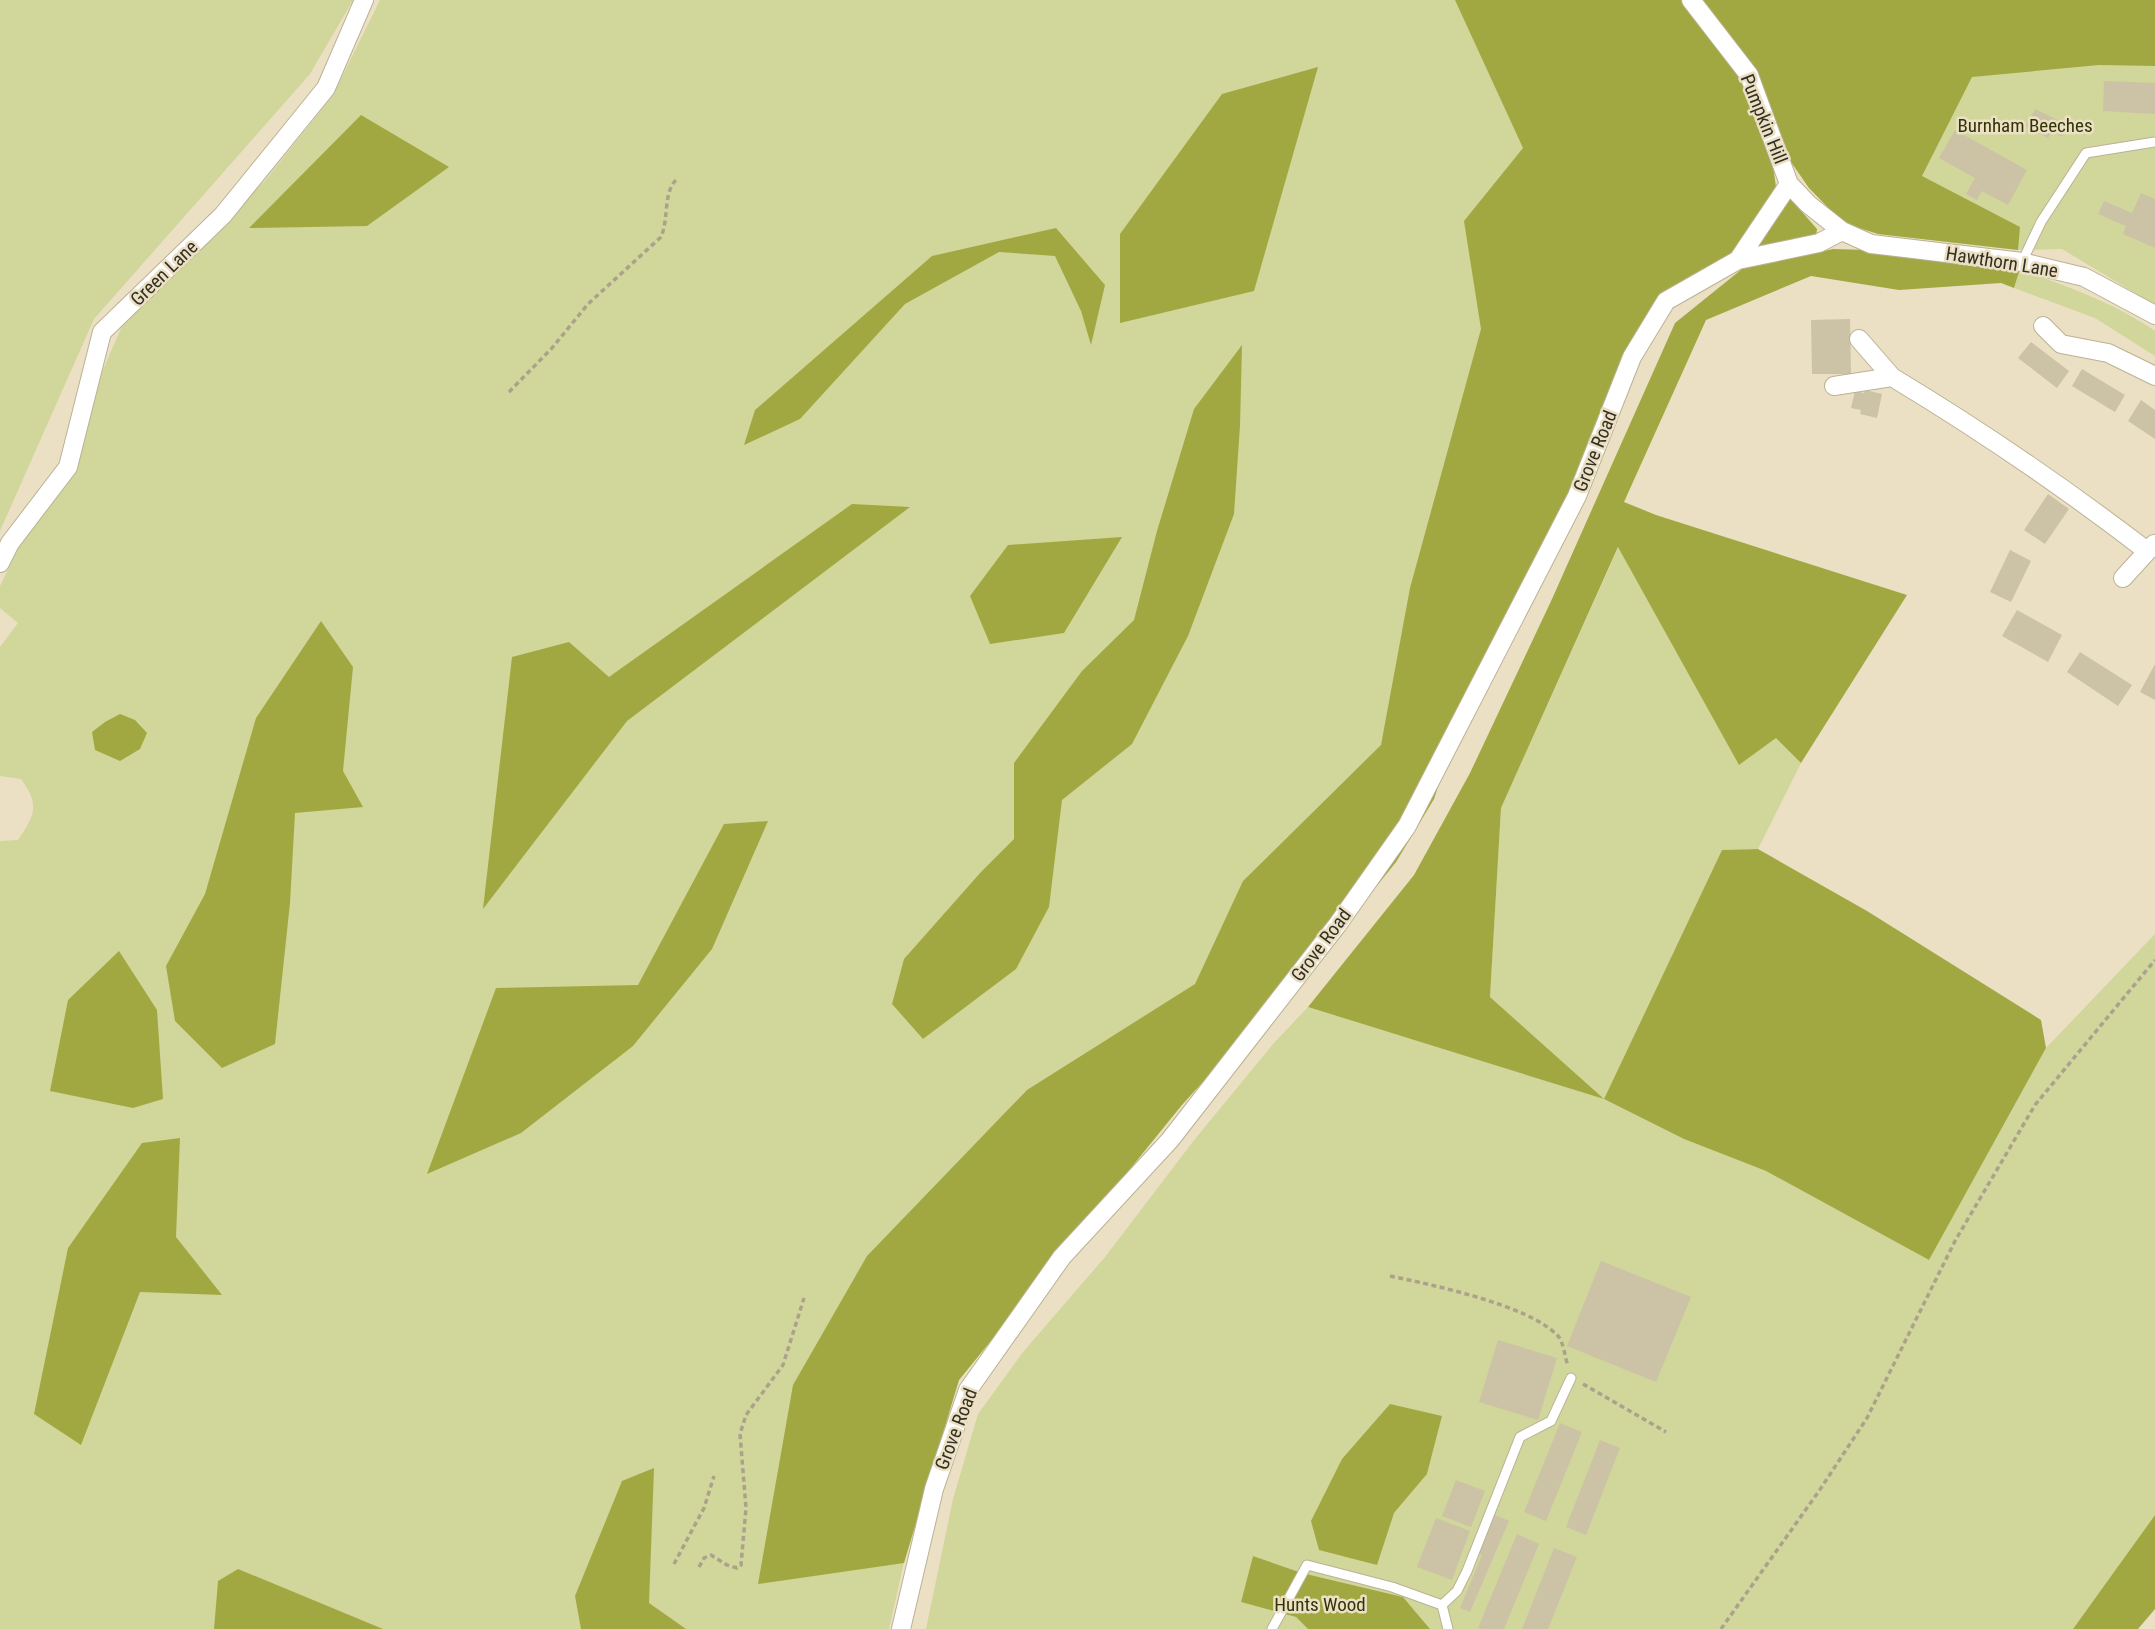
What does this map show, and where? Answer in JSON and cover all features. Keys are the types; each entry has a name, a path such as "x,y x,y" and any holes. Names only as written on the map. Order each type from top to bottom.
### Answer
{"street":[{"name":"Green Lane","path":"0,563 10,543 68,467 102,332 223,215 326,88 364,0"},
{"name":"Pumpkin Hill","path":"1691,0 1749,75 1789,184 1808,204 1842,231"},
{"name":"Grove Road","path":"1738,260 1789,184"},
{"name":"Grove Road","path":"901,1629 934,1489 968,1390 1062,1257 1170,1140 1338,924 1407,826 1577,496 1632,357 1667,301 1738,260 1819,243 1842,231"},
{"name":"Hawthorn Lane","path":"1842,231 1871,244 2022,262 2084,277 2155,315"},
{"path":"2043,326 2061,344 2108,353 2155,376"},
{"path":"1858,340 1892,377 1972,425 2151,547 2123,578"},
{"path":"1834,386 1892,377"}],"lane":[{"path":"2022,262 2041,222 2086,153 2155,142"},
{"path":"1442,1605 1457,1591 1467,1571 1520,1437 1551,1421 1571,1378"},
{"path":"1272,1629 1307,1565 1392,1587 1442,1605"},
{"path":"1442,1605 1448,1629"}],"path":[{"path":"509,392 545,356 588,304 661,237 666,226 669,194 676,180"},
{"path":"1721,1629 1867,1418 1955,1241 2035,1105 2155,960"},
{"path":"1390,1276 1431,1285 1530,1315 1559,1337 1571,1378 1666,1432"},
{"path":"699,1567 704,1558 711,1555 727,1565 737,1568 741,1565 746,1508 740,1434 746,1415 783,1365 804,1298"},
{"path":"674,1564 704,1508 714,1476"}],"green space":[{"path":"0,0 353,0 310,74 94,319 0,531"},
{"path":"380,0 1684,0 1747,89 1647,317 1463,711 1434,799 1396,862 1355,913 1181,1106 959,1380 917,1504 889,1629 0,1629 0,841 18,840 31,817 33,803 21,779 0,776 0,647 18,623 0,608 0,586 21,543 77,470 99,379 125,319 264,182 333,95"},
{"path":"1455,0 1684,0 1747,89 1770,145 1777,194 1738,252 1647,317 1603,445 1463,711 1434,799 1396,862 1355,913 1181,1106 959,1380 904,1563 758,1584 793,1385 867,1256 1027,1090 1195,984 1243,881 1381,745 1410,588 1481,329 1464,221 1523,148"},
{"name":"Burnham Beeches","path":"1701,0 2155,0 2155,66 2099,65 1972,77 1922,176 2020,227 2018,250 1878,234 1843,223 1809,188 1789,159 1759,79"},
{"name":"Burnham Beeches","path":"2155,0 2155,305 2062,249 2018,250 1878,234 1809,188 1789,159 1759,79"},
{"path":"1318,67 1254,291 1120,323 1120,234 1222,94"},
{"path":"361,115 449,167 367,226 249,228"},
{"path":"1788,196 1817,229 1816,238 1755,249"},
{"path":"1056,228 1105,285 1091,345 1081,311 1055,256 999,252 905,304 800,419 744,445 755,410 932,256"},
{"path":"1833,249 1869,250 2020,269 2014,288 2001,283 1899,290 1811,276 1706,320 1624,502 1656,515 1907,595 1801,763 1776,738 1739,765 1618,547 1501,808 1490,997 1604,1099 1308,1007 1414,875 1470,773 1552,599 1675,323 1742,269"},
{"path":"2020,269 2106,303 2155,331 2155,356 2095,318 2014,288"},
{"path":"1242,345 1234,514 1188,636 1132,744 1062,800 1049,907 1016,969 923,1039 892,1004 904,959 1014,839 1014,763 1082,671 1134,620 1157,531 1194,409"},
{"path":"852,504 910,507 627,721 483,909 512,657 569,642 609,677"},
{"path":"1122,537 1064,633 990,644 970,596 1008,545"},
{"path":"1619,546 1739,765 1776,737 1801,763 1758,849 1722,850 1604,1099 1684,1139 1766,1171 1929,1260 2046,1048 2155,934 2155,1515 2073,1629 1430,1629 1403,1597 1302,1573 1253,1556 1241,1602 1296,1617 1308,1629 926,1629 953,1499 978,1414 1023,1352 1105,1257 1195,1139 1273,1044 1308,1007 1602,1098 1490,997 1501,808","holes":["1442,1416 1427,1474 1394,1513"]},
{"path":"321,621 353,667 343,771 363,807 295,813 290,903 275,1044 222,1068 175,1021 166,966 205,894 256,718"},
{"path":"120,714 135,720 147,733 140,749 120,761 95,750 92,732"},
{"path":"768,821 712,949 633,1046 521,1133 427,1174 496,988 638,985 724,824"},
{"path":"1758,849 1867,911 2041,1020 2046,1048 1929,1260 1766,1171 1684,1139 1604,1099 1722,850"},
{"path":"119,951 157,1010 163,1099 133,1108 50,1091 68,1000"},
{"path":"180,1138 176,1237 222,1295 140,1292 81,1445 34,1414 68,1248 142,1143"},
{"path":"1390,1404 1442,1416 1427,1474 1394,1513 1377,1565 1319,1550 1311,1521 1342,1459"},
{"path":"654,1468 649,1603 686,1629 581,1629 575,1596 622,1481"},
{"path":"2155,1515 2155,1609 2138,1629 2073,1629"},
{"name":"Hunts Wood","path":"1253,1556 1302,1573 1403,1597 1430,1629 1308,1629 1296,1617 1241,1602"},
{"path":"238,1569 383,1629 214,1629 218,1581"}],"building":[{"path":"2104,81 2155,83 2155,114 2103,111"},
{"path":"2035,109 2068,125 2062,137 2052,131 2048,138 2026,126"},
{"path":"1955,130 2027,170 2008,205 1982,191 1977,200 1966,194 1975,178 1939,158"},
{"path":"2141,193 2155,199 2155,248 2123,234 2126,226 2098,214 2104,201 2132,213"},
{"path":"1850,319 1851,374 1812,374 1811,320"},
{"path":"2031,342 2069,371 2057,388 2018,358"},
{"path":"2082,369 2125,395 2115,412 2072,386"},
{"path":"1865,390 1882,394 1877,418 1860,414 1861,410 1851,408 1855,391 1864,393"},
{"path":"2141,400 2155,410 2155,439 2128,421"},
{"path":"2048,494 2069,509 2045,544 2024,530"},
{"path":"2010,550 2031,561 2011,602 1990,592"},
{"path":"2017,610 2062,635 2048,662 2002,636"},
{"path":"2080,652 2132,685 2118,706 2067,672"},
{"path":"2155,664 2155,700 2140,692"},
{"path":"1601,1261 1691,1297 1656,1382 1567,1346"},
{"path":"1498,1340 1557,1358 1538,1420 1479,1402"},
{"path":"1560,1423 1582,1432 1546,1521 1524,1512"},
{"path":"1600,1440 1620,1448 1586,1535 1566,1527"},
{"path":"1456,1480 1485,1491 1471,1527 1442,1516"},
{"path":"1492,1514 1509,1521 1470,1612 1460,1608 1482,1555 1476,1553"},
{"path":"1436,1518 1470,1531 1452,1580 1417,1567"},
{"path":"1517,1534 1539,1544 1504,1629 1478,1628"},
{"path":"1554,1548 1577,1557 1548,1629 1522,1629"}]}
